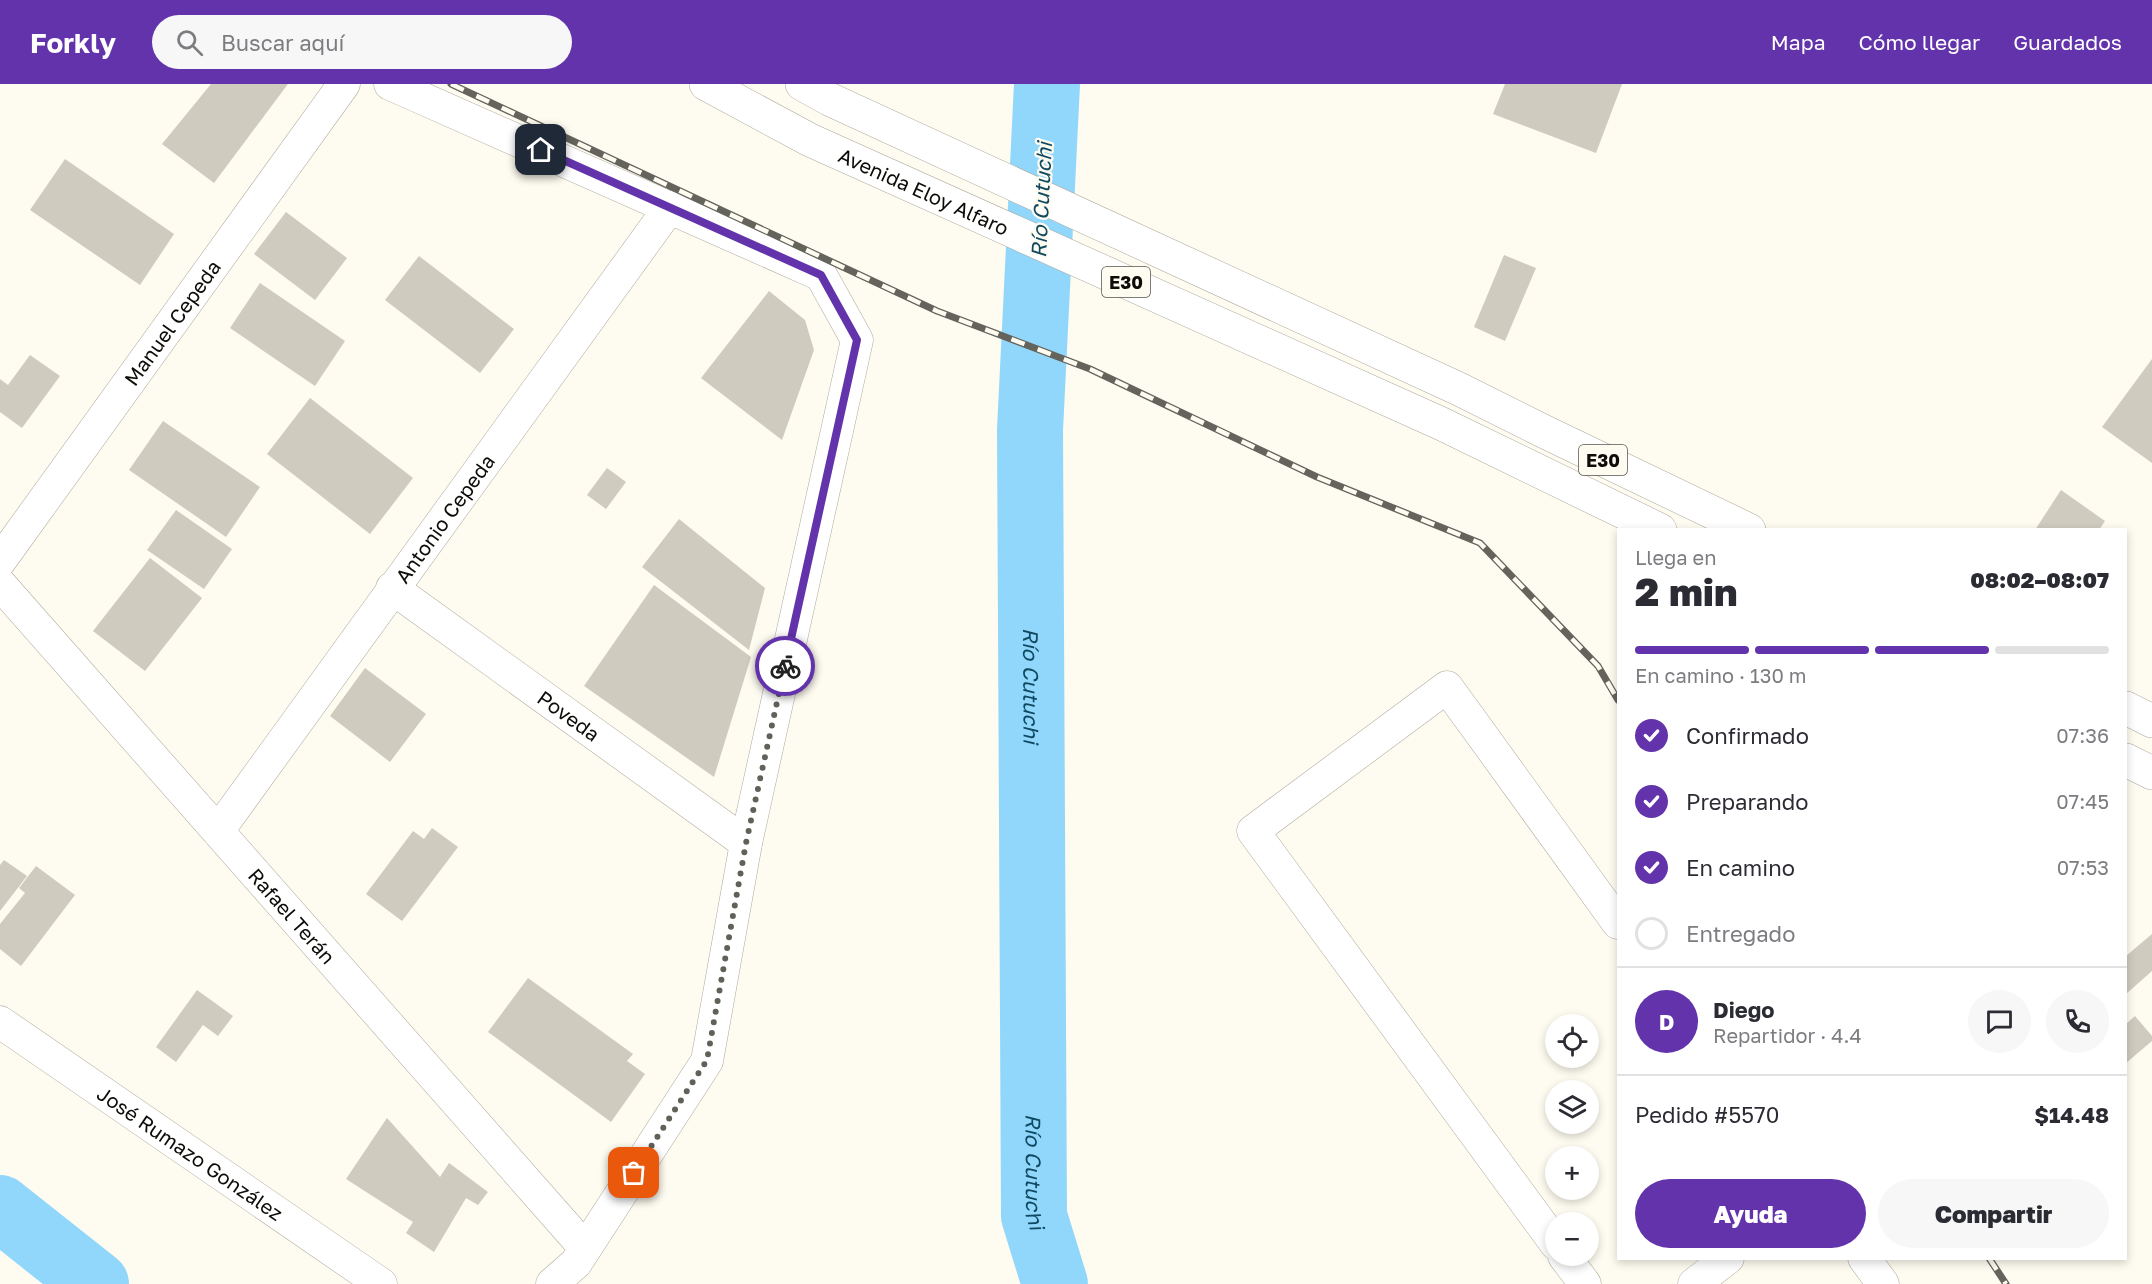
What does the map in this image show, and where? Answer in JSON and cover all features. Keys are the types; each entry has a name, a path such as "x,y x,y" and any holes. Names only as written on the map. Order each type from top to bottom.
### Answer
{"main road":[{"name":"Avenida Eloy Alfaro","path":"706,84 810,140 1442,424 1656,528"},
{"name":"E30","path":"816,92 1459,389 1543,432 1745,528"},
{"path":"2127,708 2152,721"},
{"path":"2127,760 2152,773"}],"street":[{"name":"Manuel Cepeda","path":"0,561 344,84"},
{"path":"390,84 821,275 857,340 746,843 707,1060 576,1263 552,1284"},
{"name":"Antonio Cepeda","path":"218,831 670,207"},
{"name":"Rafael Terán","path":"0,584 585,1248"},
{"name":"Poveda","path":"392,588 746,843"},
{"path":"1545,1229 1253,831 1447,687 1617,921"},
{"name":"José Rumazo González","path":"0,1022 381,1284"},
{"path":"1694,1284 1725,1260"},
{"path":"1865,1260 1883,1284"},
{"path":"1572,1266 1585,1284"}],"building":[{"path":"211,84 288,84 214,183 162,144"},
{"path":"1505,84 1622,84 1596,153 1493,114"},
{"path":"65,159 174,234 140,285 30,210"},
{"path":"286,212 347,258 315,300 254,254"},
{"path":"1504,255 1536,268 1505,341 1474,327"},
{"path":"419,256 514,329 480,373 385,300"},
{"path":"260,283 345,341 315,386 230,328"},
{"path":"769,291 805,320 814,350 782,440 701,378"},
{"path":"30,355 60,376 22,428 0,412 0,379 8,385"},
{"path":"2152,359 2152,463 2102,427"},
{"path":"310,398 413,478 370,534 267,454"},
{"path":"163,421 260,487 226,537 129,470"},
{"path":"607,468 626,482 606,509 587,495"},
{"path":"2061,490 2105,521 2100,528 2036,528"},
{"path":"176,510 232,549 204,589 147,550"},
{"path":"679,519 765,588 749,650 642,567"},
{"path":"150,558 202,598 145,671 93,631"},
{"path":"654,585 751,657 714,777 584,686"},
{"path":"365,668 426,714 390,762 330,716"},
{"path":"432,828 458,847 402,921 366,894 413,831 424,839"},
{"path":"4,860 27,876 0,911 0,865"},
{"path":"36,866 75,895 21,966 0,949 0,924 25,893 19,888"},
{"path":"2152,934 2152,971 2127,993 2127,955"},
{"path":"528,978 633,1054 627,1061 645,1074 611,1122 488,1032"},
{"path":"197,990 233,1016 218,1036 203,1025 176,1062 156,1047"},
{"path":"2135,1016 2152,1036 2152,1041 2127,1062 2127,1023"},
{"path":"387,1118 440,1177 449,1163 488,1192 478,1205 466,1198 434,1252 406,1233 413,1222 346,1179"}],"waterway":[{"name":"Río Cutuchi","path":"1047,84 1030,430 1034,1216 1055,1284"},
{"path":"0,1208 96,1284"}],"railway":[{"path":"451,84 937,311 1090,369 1317,477 1480,543 1598,666 1617,698"},
{"path":"1990,1260 2006,1284"}],"way so far":[{"path":"634,1173 707,1060 746,843 785,666"}],"route":[{"path":"541,150 821,275 857,340 785,666"}]}
